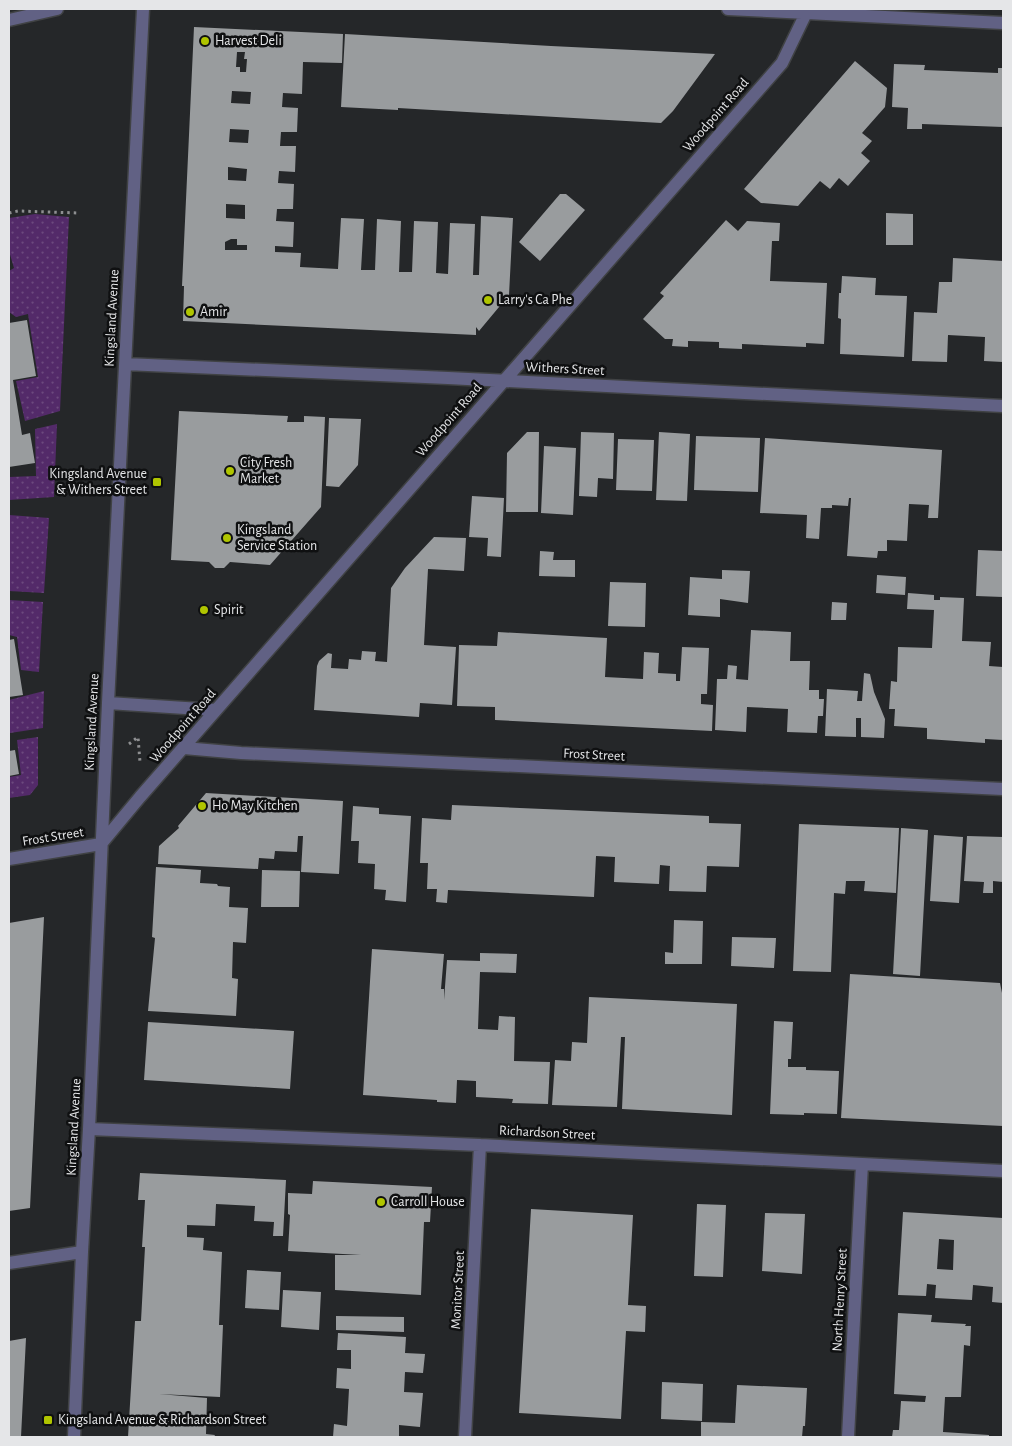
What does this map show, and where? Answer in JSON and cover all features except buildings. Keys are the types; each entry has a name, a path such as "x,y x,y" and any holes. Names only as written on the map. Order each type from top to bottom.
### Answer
{"street":[{"path":"9,20 57,9"},
{"name":"Kingsland Avenue","path":"74,1437 101,844 143,9"},
{"path":"728,9 807,11 1003,23"},
{"name":"Woodpoint Road","path":"101,844 782,63 807,11"},
{"name":"Withers Street","path":"125,364 1003,406"},
{"path":"108,703 216,710"},
{"name":"Frost Street","path":"184,748 241,753 1003,789"},
{"name":"Frost Street","path":"9,859 101,844"},
{"name":"Richardson Street","path":"89,1129 480,1144 1003,1171"},
{"name":"Monitor Street","path":"465,1437 480,1144"},
{"name":"North Henry Street","path":"848,1437 862,1164"},
{"path":"9,1264 82,1252"}],"path":[{"path":"9,213 18,211 79,213"},
{"path":"128,744 138,737 140,763"}],"shaded area":[{"path":"35,214 69,217 60,411 25,421 16,381 38,377 28,314 16,317 9,312 9,271 14,268 9,251 9,218"},
{"path":"57,424 54,497 9,500 9,477 36,476 35,429"},
{"path":"9,515 49,518 44,593 9,591"},
{"path":"9,600 43,602 39,672 21,670 17,637 9,635"},
{"path":"44,691 43,728 10,733 9,700"},
{"path":"38,737 38,785 30,795 9,798 9,777 21,775 17,740"}],"place":[{"name":"Harvest Deli","path":"205,41"},
{"name":"Larry's Ca Phe","path":"488,300"},
{"name":"Amir","path":"190,312"},
{"name":"City Fresh Market","path":"230,471"},
{"name":"Kingsland Avenue & Withers Street","path":"157,482"},
{"name":"Kingsland Service Station","path":"227,538"},
{"name":"Spirit","path":"204,610"},
{"name":"Ho May Kitchen","path":"202,806"},
{"name":"Carroll House","path":"381,1202"},
{"name":"Kingsland Avenue & Richardson Street","path":"48,1420"}]}
